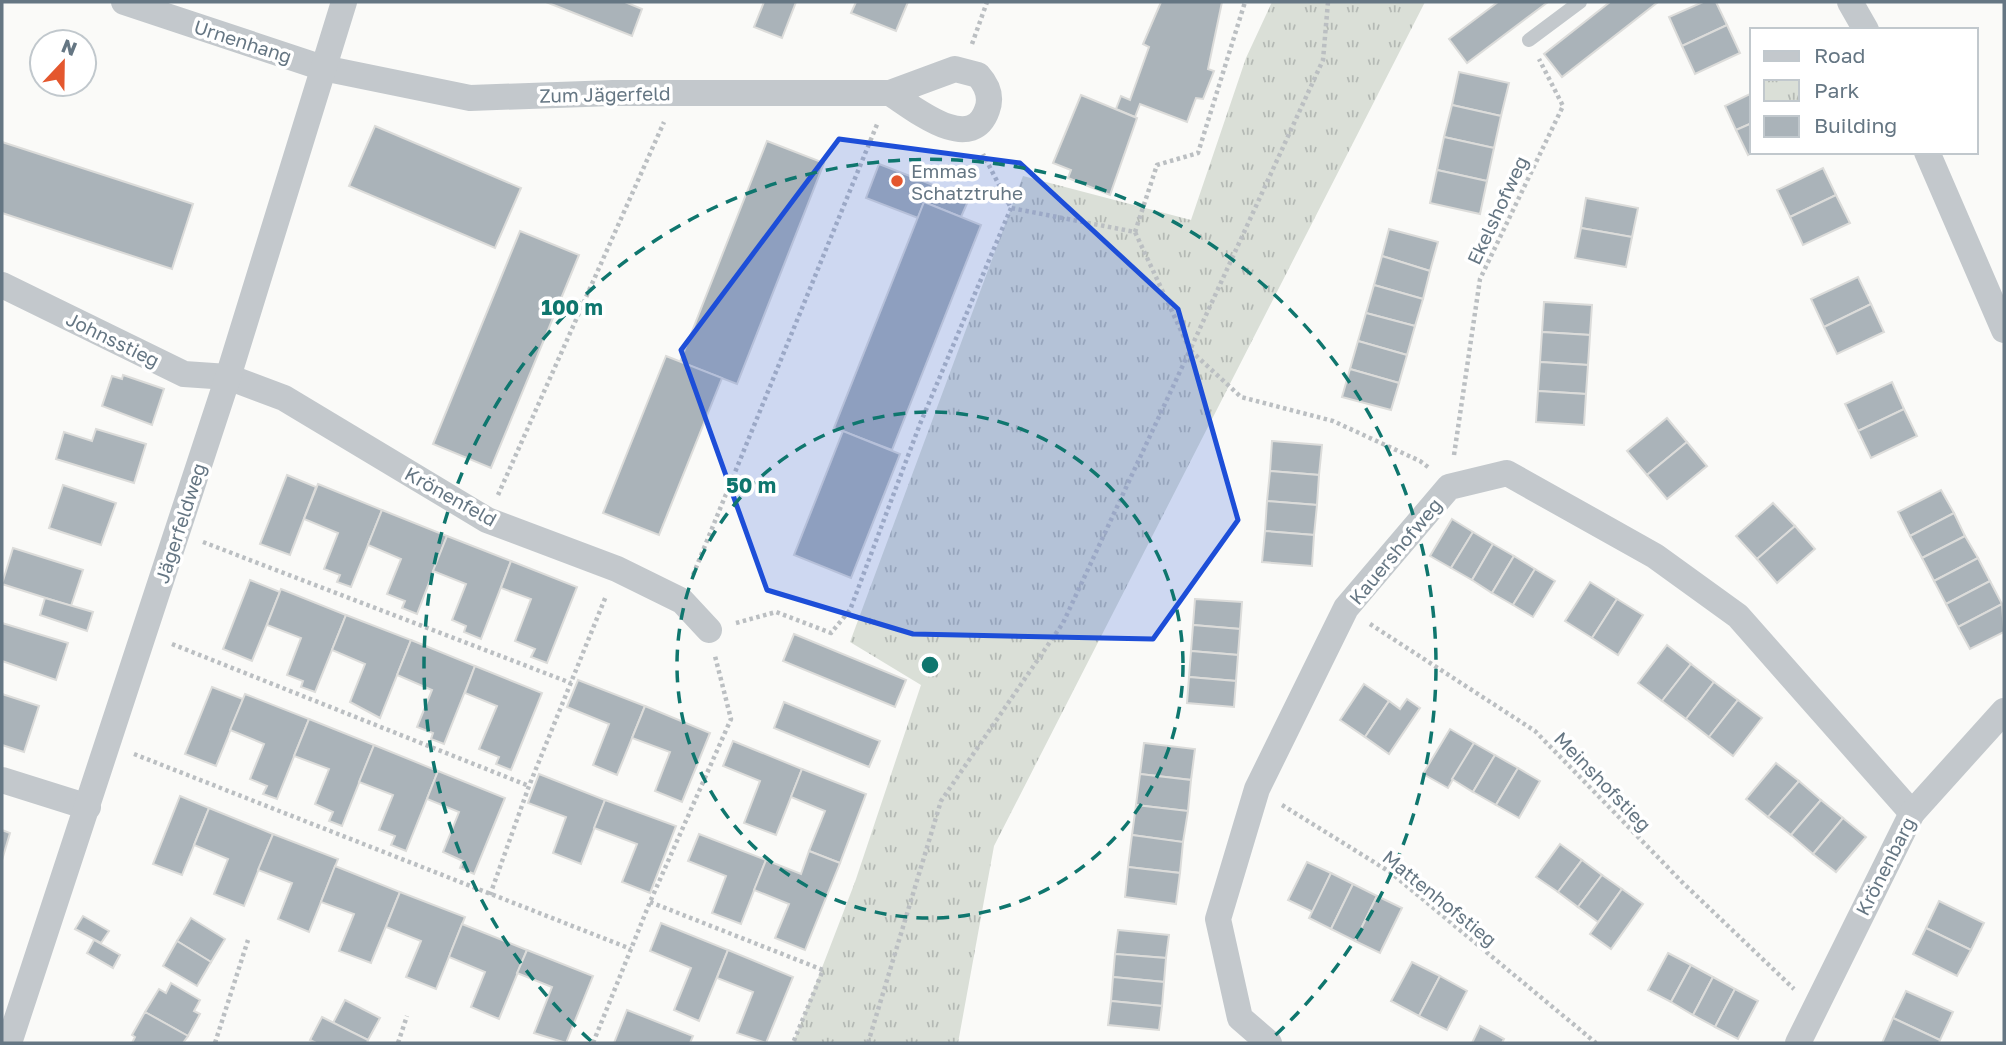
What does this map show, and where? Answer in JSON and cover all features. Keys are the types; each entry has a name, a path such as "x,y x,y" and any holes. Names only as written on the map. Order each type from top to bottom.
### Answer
{"street":[{"name":"Urnenhang","path":"124,2 323,68"},
{"name":"Jägerfeldweg","path":"9,1043 228,377 344,2"},
{"path":"1850,2 1865,28"},
{"name":"Zum Jägerfeld","path":"323,68 470,98 677,93 890,93 948,71 962,69"},
{"path":"890,93 951,129 970,128 985,116 990,99 988,90 978,75 962,69"},
{"path":"1928,154 2004,330"},
{"name":"Johnsstieg","path":"2,285 184,374 228,377"},
{"name":"Krönenfeld","path":"228,377 284,398 488,520 617,569 682,601 709,631"},
{"name":"Kauershofweg","path":"1269,1043 1240,1018 1218,919 1257,789 1346,608 1449,487 1507,473 1655,556 1738,616 1912,813"},
{"name":"Krönenbarg","path":"1798,1043 1912,813 2004,711"},
{"path":"2,780 88,807"}],"lane":[{"path":"1529,40 1580,2"}],"path":[{"path":"962,69 987,2"},
{"path":"1245,2 1198,153 1157,165 1135,232 1189,350 1241,397 1334,421 1420,461 1449,487"},
{"path":"868,1043 941,801 1063,623 1322,60 1328,2"},
{"name":"Ekelshofweg","path":"1449,487 1480,279 1563,106 1529,40"},
{"path":"488,520 677,93"},
{"path":"682,601 890,93"},
{"path":"593,1043 650,902 731,719 709,631 776,612 831,633 850,610 920,424 1010,208 970,128"},
{"path":"1010,208 1135,232"},
{"path":"177,533 571,683"},
{"path":"490,895 529,786 617,569"},
{"name":"Meinshofstieg","path":"1346,608 1535,731 1683,883 1814,1007"},
{"path":"143,632 529,786"},
{"path":"107,744 631,949"},
{"name":"Mattenhofstieg","path":"1257,789 1390,872 1596,1043"},
{"path":"650,902 823,970 793,1043"},
{"path":"215,1043 248,940"},
{"path":"398,1043 407,1016"}],"highlighted area":[{"path":"839,139 1020,163 1178,309 1238,520 1153,639 913,634 767,590 681,350"}],"green space":[{"path":"1272,2 1425,2 994,846 958,1043 793,1043 855,882 921,685 850,642 1023,176 1191,220 1246,58"}],"building":[{"path":"546,2 625,2 642,9 632,36"},
{"path":"764,2 796,2 782,38 754,27"},
{"path":"856,2 908,2 896,31 851,13"},
{"path":"1161,2 1222,2 1208,69 1214,71 1203,99 1196,98 1187,122 1140,104 1135,117 1116,109 1121,96 1130,100 1149,47 1143,44"},
{"path":"1498,2 1548,2 1467,63 1449,39"},
{"path":"1610,2 1658,2 1562,77 1544,54"},
{"path":"1703,2 1716,2 1727,25 1682,46 1669,17"},
{"path":"1727,25 1740,53 1695,74 1682,46"},
{"path":"1459,72 1509,83 1501,116 1452,105"},
{"path":"1750,94 1750,124 1736,130 1725,106"},
{"path":"1081,95 1137,118 1110,195 1068,178 1071,170 1053,163"},
{"path":"1452,105 1501,116 1494,148 1444,137"},
{"path":"1750,124 1748,155 1736,130"},
{"path":"375,126 521,188 495,248 349,186"},
{"path":"1444,137 1494,148 1487,181 1437,170"},
{"path":"767,141 824,163 737,384 680,362"},
{"path":"2,142 193,204 172,269 2,213"},
{"name":"Emmas Schatztruhe","path":"879,164 969,199 961,217 924,202 918,218 866,198"},
{"path":"1823,168 1836,195 1790,217 1777,190"},
{"path":"1437,170 1487,181 1480,214 1430,203"},
{"path":"1836,195 1850,223 1803,245 1790,217"},
{"path":"1586,198 1638,208 1632,237 1581,228"},
{"path":"924,202 981,225 892,450 834,428"},
{"path":"1581,228 1632,237 1626,267 1575,258"},
{"path":"1389,229 1438,242 1430,271 1382,256"},
{"path":"520,231 579,255 491,468 433,444"},
{"path":"1382,256 1430,271 1423,299 1374,285"},
{"path":"1858,277 1871,304 1824,327 1811,299"},
{"path":"1374,285 1423,299 1415,326 1366,313"},
{"path":"1544,302 1592,305 1590,335 1542,332"},
{"path":"1871,304 1884,332 1837,354 1824,327"},
{"path":"1366,313 1415,326 1407,355 1358,341"},
{"path":"1542,332 1590,335 1588,365 1540,362"},
{"path":"1358,341 1407,355 1399,383 1350,369"},
{"path":"666,356 722,378 659,535 603,513"},
{"path":"1540,362 1588,365 1586,394 1538,391"},
{"path":"1350,369 1399,383 1391,410 1342,397"},
{"path":"123,375 164,389 152,425 102,406 112,376 122,379"},
{"path":"1892,382 1904,409 1858,431 1845,404"},
{"path":"1538,391 1586,394 1584,425 1536,422"},
{"path":"1904,409 1917,436 1871,458 1858,431"},
{"path":"1667,418 1687,442 1647,475 1627,451"},
{"path":"96,429 146,444 134,483 56,459 64,432 92,441"},
{"path":"843,431 900,454 851,578 794,555"},
{"path":"1272,441 1322,445 1319,475 1270,471"},
{"path":"1687,442 1707,466 1667,499 1647,475"},
{"path":"1270,471 1319,475 1317,505 1267,501"},
{"path":"287,475 316,487 290,555 260,544"},
{"path":"318,484 382,510 351,587 337,582 340,575 324,569 338,533 304,519"},
{"path":"63,485 116,503 101,545 49,528"},
{"path":"1941,490 1954,513 1910,536 1898,512"},
{"path":"1267,501 1317,505 1314,535 1265,531"},
{"path":"1773,503 1795,526 1757,559 1736,536"},
{"path":"382,510 447,536 417,614 402,608 405,601 387,594 401,559 368,545"},
{"path":"1954,513 1965,536 1922,558 1910,536"},
{"path":"1452,519 1473,532 1451,568 1430,556"},
{"path":"1795,526 1815,549 1777,583 1757,559"},
{"path":"1265,531 1314,535 1312,566 1262,562"},
{"path":"1473,532 1493,544 1472,580 1451,568"},
{"path":"447,536 511,561 481,639 464,632 466,626 452,620 466,584 433,571"},
{"path":"1965,536 1978,558 1934,581 1922,558"},
{"path":"1493,544 1514,556 1492,593 1472,580"},
{"path":"13,548 83,570 71,606 2,584"},
{"path":"1514,556 1535,569 1513,605 1492,593"},
{"path":"1978,558 1990,581 1946,604 1934,581"},
{"path":"511,561 577,587 547,663 531,657 535,649 515,641 531,599 501,588"},
{"path":"1535,569 1555,581 1533,617 1513,605"},
{"path":"250,580 280,592 252,661 223,649"},
{"path":"1990,581 2002,604 1958,627 1946,604"},
{"path":"1590,582 1617,599 1592,638 1565,621"},
{"path":"281,589 346,615 315,692 301,687 303,681 287,675 301,638 267,625"},
{"path":"45,598 93,612 87,631 40,615"},
{"path":"1195,599 1242,602 1240,629 1193,625"},
{"path":"1617,599 1643,615 1618,655 1592,638"},
{"path":"2002,604 2004,632 1970,649 1958,627"},
{"path":"346,615 411,640 380,718 350,702 365,664 332,650"},
{"path":"2,623 68,643 56,680 2,661"},
{"path":"1193,625 1240,629 1238,655 1191,651"},
{"path":"794,634 906,680 895,707 783,661"},
{"path":"411,640 475,666 444,744 431,739 433,733 417,727 432,690 397,675"},
{"path":"1667,645 1691,664 1662,701 1638,683"},
{"path":"1191,651 1238,655 1236,681 1189,677"},
{"path":"1691,664 1714,682 1686,719 1662,701"},
{"path":"475,666 542,693 511,770 496,764 499,757 479,749 497,706 465,693"},
{"path":"1189,677 1236,681 1234,707 1187,703"},
{"path":"578,680 645,706 617,775 593,765 609,724 567,707"},
{"path":"1714,682 1738,700 1709,737 1686,719"},
{"path":"1364,684 1389,701 1365,737 1340,720"},
{"path":"212,687 243,699 216,766 185,754"},
{"path":"2,694 39,706 24,752 2,745"},
{"path":"245,694 309,719 277,799 263,794 267,786 250,779 264,744 230,730"},
{"path":"1407,699 1420,708 1389,754 1365,737 1389,701 1400,709"},
{"path":"1738,700 1762,718 1733,756 1709,737"},
{"path":"784,702 880,741 869,767 774,728"},
{"path":"645,706 710,733 682,802 655,791 670,752 632,738"},
{"path":"309,719 374,745 342,826 329,821 333,812 315,804 329,769 294,756"},
{"path":"1450,729 1474,743 1448,788 1423,774"},
{"path":"733,741 802,769 776,835 744,823 760,781 723,766"},
{"path":"1144,743 1195,749 1191,780 1140,774"},
{"path":"1474,743 1495,755 1473,792 1452,779"},
{"path":"374,745 438,771 406,851 391,845 395,836 379,830 393,795 359,782"},
{"path":"1495,755 1518,768 1496,805 1473,792"},
{"path":"1776,763 1799,781 1768,817 1746,799"},
{"path":"1518,768 1540,781 1519,818 1496,805"},
{"path":"802,769 866,794 840,863 809,851 825,811 791,797"},
{"path":"438,771 505,798 474,874 460,868 463,861 443,852 459,812 427,799"},
{"path":"539,774 605,800 581,864 553,853 566,817 528,803"},
{"path":"1140,774 1191,780 1188,811 1136,805"},
{"path":"1799,781 1821,800 1791,835 1768,817"},
{"path":"180,796 209,808 182,875 153,864"},
{"path":"605,800 676,826 650,893 622,882 637,844 594,828"},
{"path":"1821,800 1843,818 1813,854 1791,835"},
{"path":"1136,805 1188,811 1183,842 1132,835"},
{"path":"209,808 273,834 244,906 214,894 228,859 194,845"},
{"path":"1843,818 1866,837 1836,872 1813,854"},
{"path":"2,830 10,833 2,860"},
{"path":"273,834 338,859 309,932 278,919 292,883 258,870"},
{"path":"699,834 766,860 741,924 712,913 726,876 688,861"},
{"path":"1132,835 1183,842 1180,873 1128,867"},
{"path":"1560,844 1582,860 1558,892 1536,877"},
{"path":"809,851 840,863 805,950 775,938 789,904 754,890 766,860 801,874"},
{"path":"1582,860 1602,875 1578,907 1558,892"},
{"path":"1307,862 1331,873 1313,912 1288,900"},
{"path":"335,866 400,892 371,963 339,951 354,914 321,902"},
{"path":"1128,867 1180,873 1176,904 1125,897"},
{"path":"1331,873 1353,884 1331,929 1309,918"},
{"path":"1602,875 1622,889 1598,922 1578,907"},
{"path":"1353,884 1377,896 1355,941 1331,929"},
{"path":"1622,889 1643,904 1611,949 1590,934"},
{"path":"400,892 465,917 436,989 406,977 421,941 386,927"},
{"path":"1377,896 1402,908 1380,953 1355,941"},
{"path":"1939,901 1984,923 1971,950 1926,928"},
{"path":"83,916 109,931 101,943 75,929"},
{"path":"191,918 225,939 211,962 177,941"},
{"path":"661,923 728,950 699,1021 674,1010 691,968 650,951"},
{"path":"462,924 527,950 499,1019 471,1007 485,972 449,957"},
{"path":"1926,928 1971,950 1957,976 1913,954"},
{"path":"1118,930 1169,935 1166,958 1115,954"},
{"path":"94,940 120,955 113,968 87,953"},
{"path":"177,941 211,962 197,986 163,966"},
{"path":"527,950 593,976 566,1043 534,1033 552,987 517,973"},
{"path":"728,950 793,977 766,1043 737,1033 753,992 717,978"},
{"path":"1668,953 1691,965 1671,1002 1648,990"},
{"path":"1115,954 1166,958 1164,982 1113,977"},
{"path":"1412,962 1440,976 1419,1016 1391,1001"},
{"path":"1691,965 1713,977 1693,1015 1671,1002"},
{"path":"1440,976 1467,991 1447,1030 1419,1016"},
{"path":"1113,977 1164,982 1162,1006 1111,1001"},
{"path":"1713,977 1735,989 1715,1027 1693,1015"},
{"path":"171,983 200,1000 194,1011 200,1014 188,1036 145,1012 159,989 166,993"},
{"path":"1735,989 1758,1001 1738,1039 1715,1027"},
{"path":"1906,991 1953,1012 1940,1040 1893,1018"},
{"path":"345,1000 380,1018 368,1040 333,1023"},
{"path":"1111,1001 1162,1006 1159,1030 1108,1025"},
{"path":"627,1010 693,1036 690,1043 614,1043"},
{"path":"145,1012 188,1036 183,1043 132,1043 135,1037 132,1035"},
{"path":"322,1017 368,1040 367,1043 316,1043 310,1040"},
{"path":"1893,1018 1940,1040 1939,1043 1882,1043"},
{"path":"1480,1026 1504,1039 1502,1043 1472,1043"}],"place":[{"name":"Emmas Schatztruhe","path":"897,181"}]}
